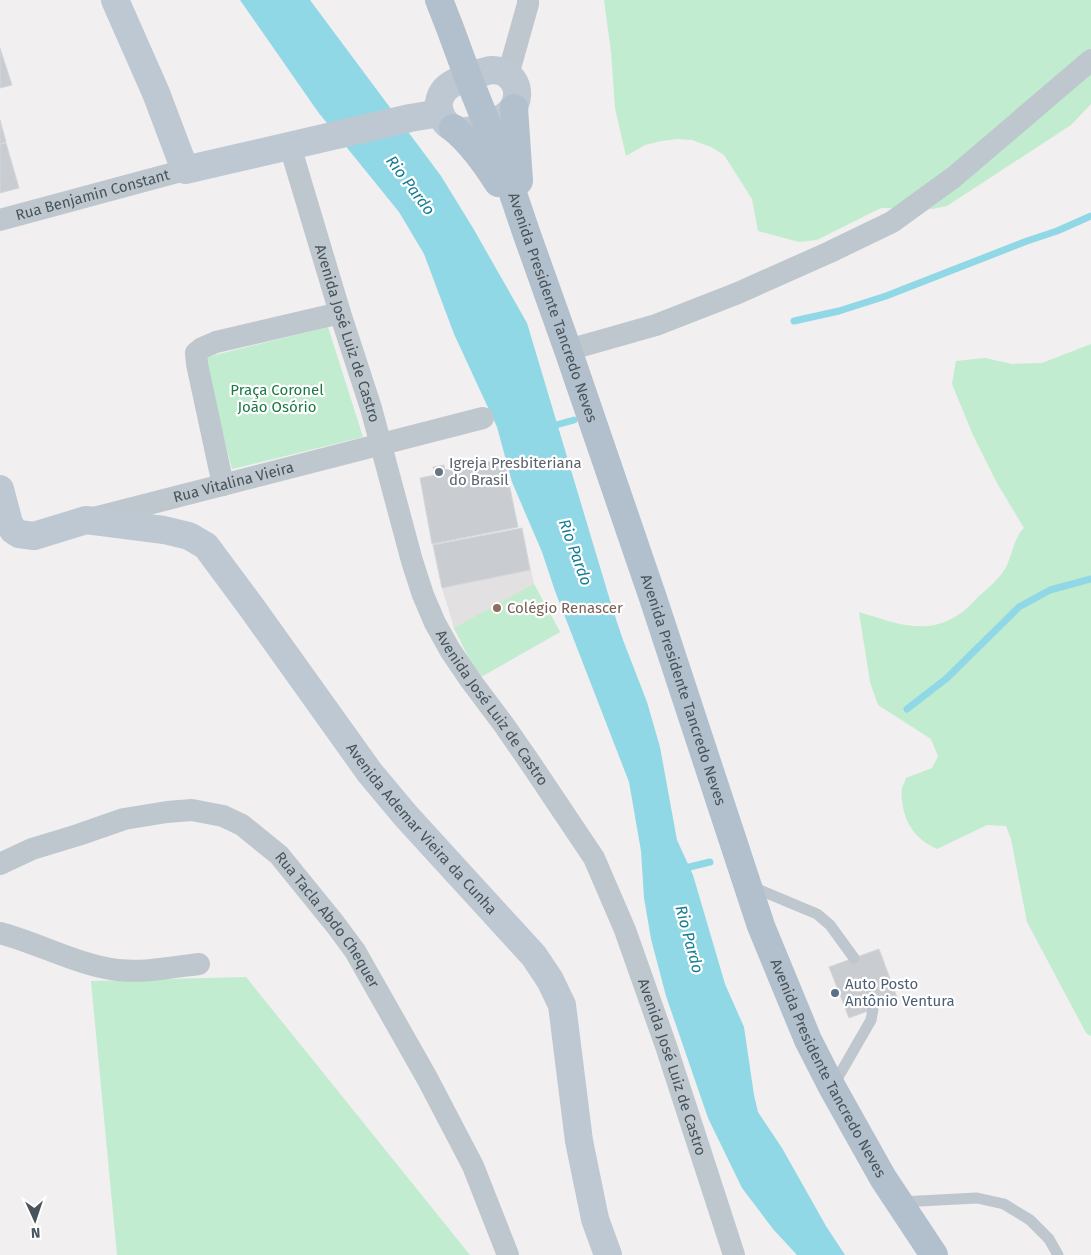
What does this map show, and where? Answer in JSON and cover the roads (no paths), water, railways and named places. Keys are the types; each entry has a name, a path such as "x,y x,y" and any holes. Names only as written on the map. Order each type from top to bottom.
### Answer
{"main road":[{"path":"439,0 483,114"},
{"path":"514,108 520,200 526,232"},
{"name":"Avenida Presidente Tancredo Neves","path":"483,114 502,162 568,350 761,926 808,1040 832,1087 883,1178 934,1255"},
{"path":"446,120 483,159 526,232"}],"street":[{"path":"115,0 156,93 185,170 410,118 446,120 465,131 473,130 483,114 501,119 514,108 517,100 517,90 514,82 508,75 500,71 490,70 449,85 439,100 446,120"},
{"path":"508,75 528,0"},
{"path":"568,350 656,325 738,293 892,222 954,177 1091,60"},
{"name":"Avenida José Luiz de Castro","path":"290,146 340,313 371,408 412,561 434,623 450,650 594,858 625,930 666,1046 734,1255"},
{"name":"Rua Benjamin Constant","path":"0,220 185,170"},
{"path":"223,485 196,353 216,342 340,313"},
{"name":"Rua Vitalina Vieira","path":"86,520 483,418"},
{"path":"0,489 9,523 13,530 19,534 34,536 86,520"},
{"name":"Avenida Ademar Vieira da Cunha","path":"86,520 164,530 189,536 206,546 370,773 406,816 534,956 550,980 562,1005 580,1141 595,1219 608,1255"},
{"name":"Rua Tacla Abdo Chequer","path":"0,864 32,849 124,819 141,816 192,810 223,816 242,825 279,855 355,951 427,1078 473,1166 508,1255"},
{"path":"0,933 100,967 139,970 199,964"}],"lane":[{"path":"748,885 817,914 830,925 854,958"},
{"path":"832,1087 871,1020 873,1009"},
{"path":"899,1202 977,1198 1004,1204 1030,1220 1049,1240 1058,1255"}],"water":[{"name":"Rio Pardo","path":"240,0 310,0 441,176 527,323 612,607 647,702 660,747 677,840 693,875 725,984 744,1027 758,1112 782,1148 826,1226 845,1255 797,1255 773,1229 742,1188 708,1118 666,996 651,939 644,898 641,851 629,782 555,591 542,552 512,482 497,427 454,334 424,254 399,212 318,112"}],"waterway":[{"path":"794,321 839,311 886,296 1057,231 1091,216"},
{"path":"548,425 556,425 574,420"},
{"path":"907,709 947,678 1019,607 1050,590 1091,579"},
{"path":"681,869 710,862"}],"place":[{"name":"Igreja Presbiteriana do Brasil","path":"439,472"},
{"name":"Colégio Renascer","path":"497,608"},
{"name":"Auto Posto Antônio Ventura","path":"835,993"}],"park label":[{"name":"Praça Coronel João Osório","path":"277,398"}]}
